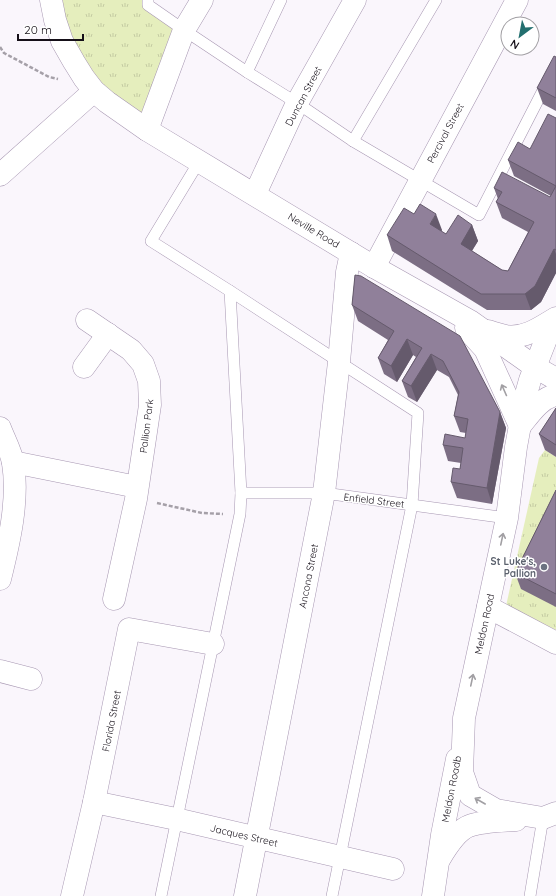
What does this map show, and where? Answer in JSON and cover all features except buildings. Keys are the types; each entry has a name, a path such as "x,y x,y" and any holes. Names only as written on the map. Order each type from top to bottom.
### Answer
{"street":[{"name":"Neville Road","path":"51,0 55,20 62,41 89,84 107,102 148,130 200,160 374,267 483,329 556,379"},
{"path":"148,130 184,30 202,0"},
{"name":"Duncan Street","path":"255,194 297,103 355,0"},
{"name":"Percival Street","path":"374,267 517,0"},
{"path":"0,175 89,84"},
{"name":"Ancona Street","path":"245,896 324,493 339,362 347,272 351,253"},
{"path":"443,306 474,335 485,349 520,426 535,408 546,398 556,395"},
{"path":"483,329 506,336 516,336 529,333 556,319"},
{"name":"Meldon Road","path":"550,816 496,810 470,795 462,772 464,718 506,518 525,398 535,366 556,319"},
{"name":"Pallion Park","path":"87,320 131,350 143,364 149,381 150,405 136,493 114,599"},
{"path":"556,329 556,352"},
{"path":"84,367 108,334"},
{"path":"0,428 13,462 15,484 14,506 6,556 0,579"},
{"path":"13,462 136,493"},
{"path":"488,607 556,643"},
{"name":"Florida Street","path":"72,896 94,802 129,629 213,644"},
{"path":"0,671 31,678"},
{"name":"Meldon Roadb","path":"433,896 464,718"},
{"name":"Jacques Street","path":"94,802 393,869"},
{"path":"438,861 450,842 468,826 550,816"}],"lane":[{"path":"148,0 148,4 184,30 353,141 479,215 556,65"},
{"path":"247,72 280,0"},
{"path":"353,141 436,0"},
{"path":"200,160 151,241 418,413 412,505 332,896"},
{"path":"161,896 240,514 241,494 230,291"},
{"name":"Enfield Street","path":"241,494 324,493 506,518"},
{"path":"530,896 550,816"}],"path":[{"path":"0,47 4,53 49,78 89,84"},
{"path":"136,493 202,513 240,514"}],"green space":[{"path":"51,0 148,0 184,30 147,130 107,101"},
{"path":"545,450 556,457 556,630 506,606 539,458"}],"place":[{"name":"St Luke's, Pallion","path":"544,567"}]}
